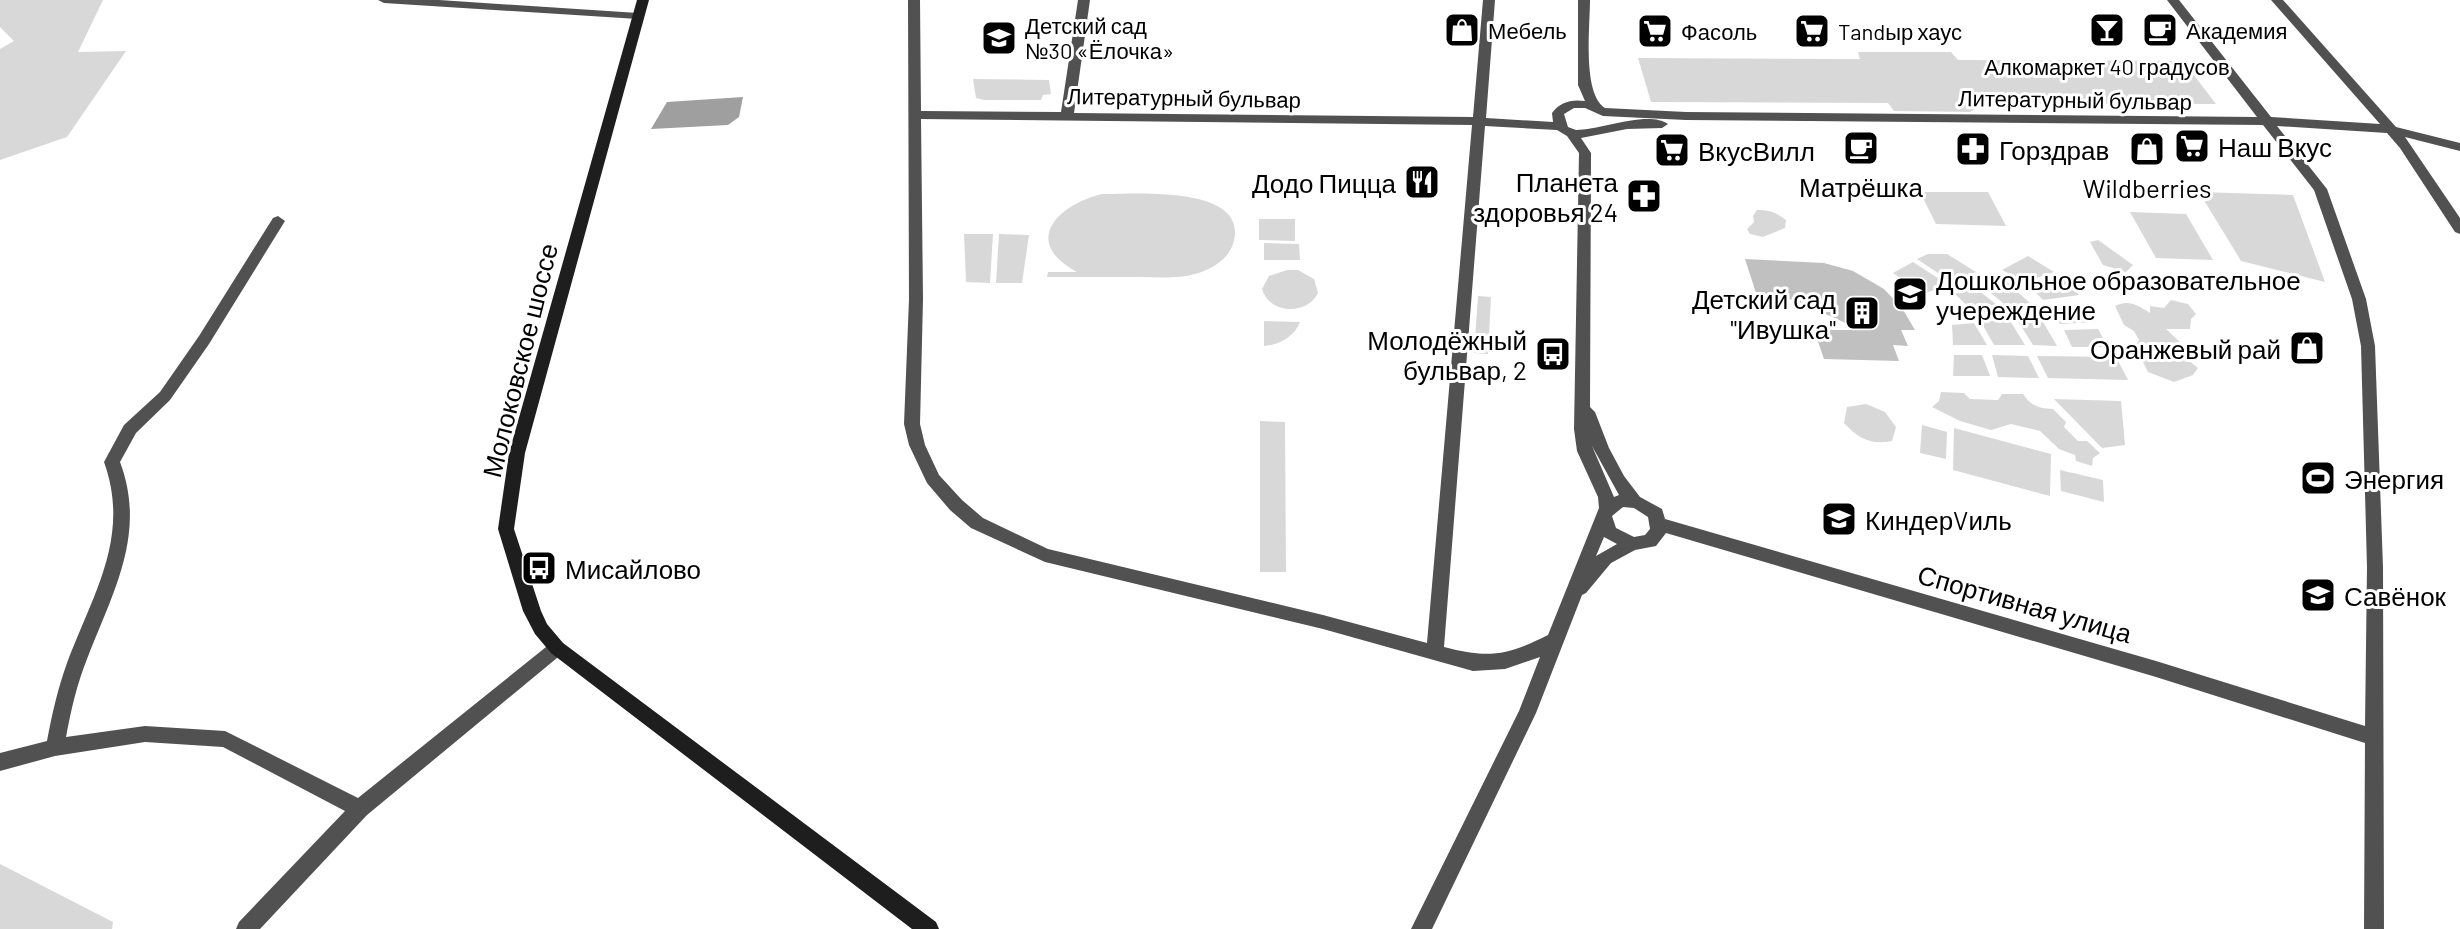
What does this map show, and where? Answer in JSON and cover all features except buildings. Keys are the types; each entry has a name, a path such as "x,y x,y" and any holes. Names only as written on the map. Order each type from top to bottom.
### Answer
{"main road":[{"name":"Молоковское шоссе","path":"640,8 517,453 506,529 532,611 541,629 557,648 929,929"}],"street":[{"path":"384,0 640,8"},
{"path":"914,0 916,299 912,424 917,445 933,479 956,505 977,523 1045,555 1309,618 1473,663 1498,665 1523,658 1553,641"},
{"path":"1067,116 1084,0"},
{"path":"1435,653 1489,0"},
{"path":"1584,0 1584,85 1609,122 1585,153"},
{"path":"2173,0 2320,189 2359,299 2368,346 2375,567 2374,929"},
{"path":"2277,0 2405,145 2460,229"},
{"path":"1584,85 1564,124 1585,153 1585,451 1606,497 1609,532 1632,544"},
{"name":"Литературный бульвар","path":"1572,104 1686,116 2265,121 2390,129 2460,147"},
{"name":"Литературный бульвар","path":"914,115 1480,119 1564,124 1602,131 1664,124 1686,116"},
{"path":"55,747 68,687 118,549 125,499 119,474 112,462 130,429 165,396 204,340 278,221"},
{"path":"1571,598 1605,558 1632,544 1650,541 1658,534 1659,524 1651,510 1634,501 1621,487 1605,459 1584,403"},
{"path":"1421,929 1527,713 1606,512 1616,502 1634,501"},
{"name":"Спортивная улица","path":"1659,524 2140,664 2374,737"},
{"path":"246,929 360,809 557,648"},
{"path":"0,762 55,747 145,734 225,739 360,809"}],"shaded area":[{"path":"0,0 103,0 78,52 126,51 67,137 0,160 0,49 14,41 0,27"},
{"path":"1858,52 1951,52 1958,60 2183,61 2216,104 1984,103 1970,112 1894,111 1888,103 1651,102 1638,58 1860,59"},
{"path":"973,79 1049,80 1051,94 1043,95 1041,100 984,100 976,98"},
{"path":"743,97 739,117 728,125 651,129 667,102"},
{"path":"1920,192 1988,192 2006,226 1936,224"},
{"path":"2199,192 2293,195 2325,282 2241,261"},
{"path":"1102,194 1162,194 1208,202 1225,211 1234,225 1233,244 1218,264 1188,276 1047,277 1048,272 1077,272 1051,249 1048,237 1052,226 1071,207"},
{"path":"1757,210 1782,217 1786,220 1785,228 1763,237 1750,234 1747,229 1754,222 1753,216"},
{"path":"2130,212 2186,214 2213,260 2156,258"},
{"path":"1259,219 1295,219 1295,241 1259,240"},
{"path":"964,234 993,234 990,283 966,282"},
{"path":"999,234 1029,235 1022,283 996,283"},
{"path":"2098,240 2133,265 2126,272 2103,265 2090,242"},
{"path":"1264,243 1299,244 1300,260 1264,260"},
{"path":"1928,254 1947,254 1976,272 1953,283 1917,259"},
{"path":"2028,256 2054,272 2025,282 2002,270"},
{"path":"1913,262 1947,284 1924,294 1893,273"},
{"path":"1298,270 1314,279 1318,293 1306,306 1288,309 1266,297 1262,289 1269,276"},
{"path":"2062,276 2079,295 2043,300 2029,285"},
{"path":"1993,277 2007,282 2031,304 2009,308 1980,284"},
{"path":"1973,286 2002,309 1976,314 1955,294"},
{"path":"1478,296 1491,297 1488,354 1474,353"},
{"path":"2171,300 2188,304 2196,314 2191,319 2190,329 2166,329 2183,345 2188,360 2198,368 2193,375 2174,382 2148,372 2135,346 2139,340 2134,331 2124,325 2115,306 2133,304 2150,313 2150,306 2164,308"},
{"path":"2085,305 2095,322 2060,324 2050,309"},
{"path":"2039,315 2057,346 2033,345 2016,318"},
{"path":"2009,319 2025,345 1994,345 1981,322"},
{"path":"1264,321 1300,322 1286,339 1264,346"},
{"path":"1974,323 1987,345 1953,345 1952,325"},
{"path":"2098,329 2108,347 2072,347 2064,330"},
{"path":"1954,355 1982,355 1990,376 1953,376"},
{"path":"1992,355 2028,356 2039,378 1998,377"},
{"path":"2037,356 2116,357 2128,380 2048,378"},
{"path":"1941,392 1964,393 1970,399 1998,400 2002,394 2023,394 2036,406 2053,409 2066,422 2064,427 2078,441 2087,441 2100,453 2093,458 2092,466 2076,461 2075,455 2059,449 2040,431 2011,424 1991,430 1960,421 1932,407 1939,401"},
{"path":"2054,399 2121,401 2125,445 2102,448"},
{"path":"1866,404 1885,412 1896,427 1892,441 1866,440 1844,423 1847,407"},
{"path":"1260,421 1285,422 1286,572 1260,572"},
{"path":"1922,425 1947,432 1946,459 1920,453"},
{"path":"1954,428 2051,454 2050,496 1953,470"},
{"path":"2060,470 2103,480 2104,502 2061,491"},
{"path":"0,864 113,922 112,929 0,929"}],"place":[{"name":"Мебель","path":"1462,30"},
{"name":"Алкомаркет 40 градусов","path":"2107,30"},
{"name":"Академия","path":"2160,30"},
{"name":"Фасоль","path":"1655,31"},
{"name":"Tandыр хаус","path":"1812,31"},
{"name":"Детский сад №30 «Ёлочка»","path":"999,38"},
{"name":"Наш Вкус","path":"2192,146"},
{"name":"Матрёшка","path":"1861,148"},
{"name":"Горздрав","path":"1973,149"},
{"name":"Wildberries","path":"2147,149"},
{"name":"ВкусВилл","path":"1672,150"},
{"name":"Додо Пицца","path":"1422,182"},
{"name":"Планета здоровья 24","path":"1644,196"},
{"name":"Дошкольное образовательное учереждение","path":"1910,294"},
{"name":"Детский сад \"Ивушка\"","path":"1862,313"},
{"name":"Оранжевый рай","path":"2307,348"},
{"name":"Молодёжный бульвар, 2","path":"1553,354"},
{"name":"Энергия","path":"2318,478"},
{"name":"КиндерVиль","path":"1839,519"},
{"name":"Мисайлово","path":"539,568"},
{"name":"Савёнок","path":"2318,595"}]}
